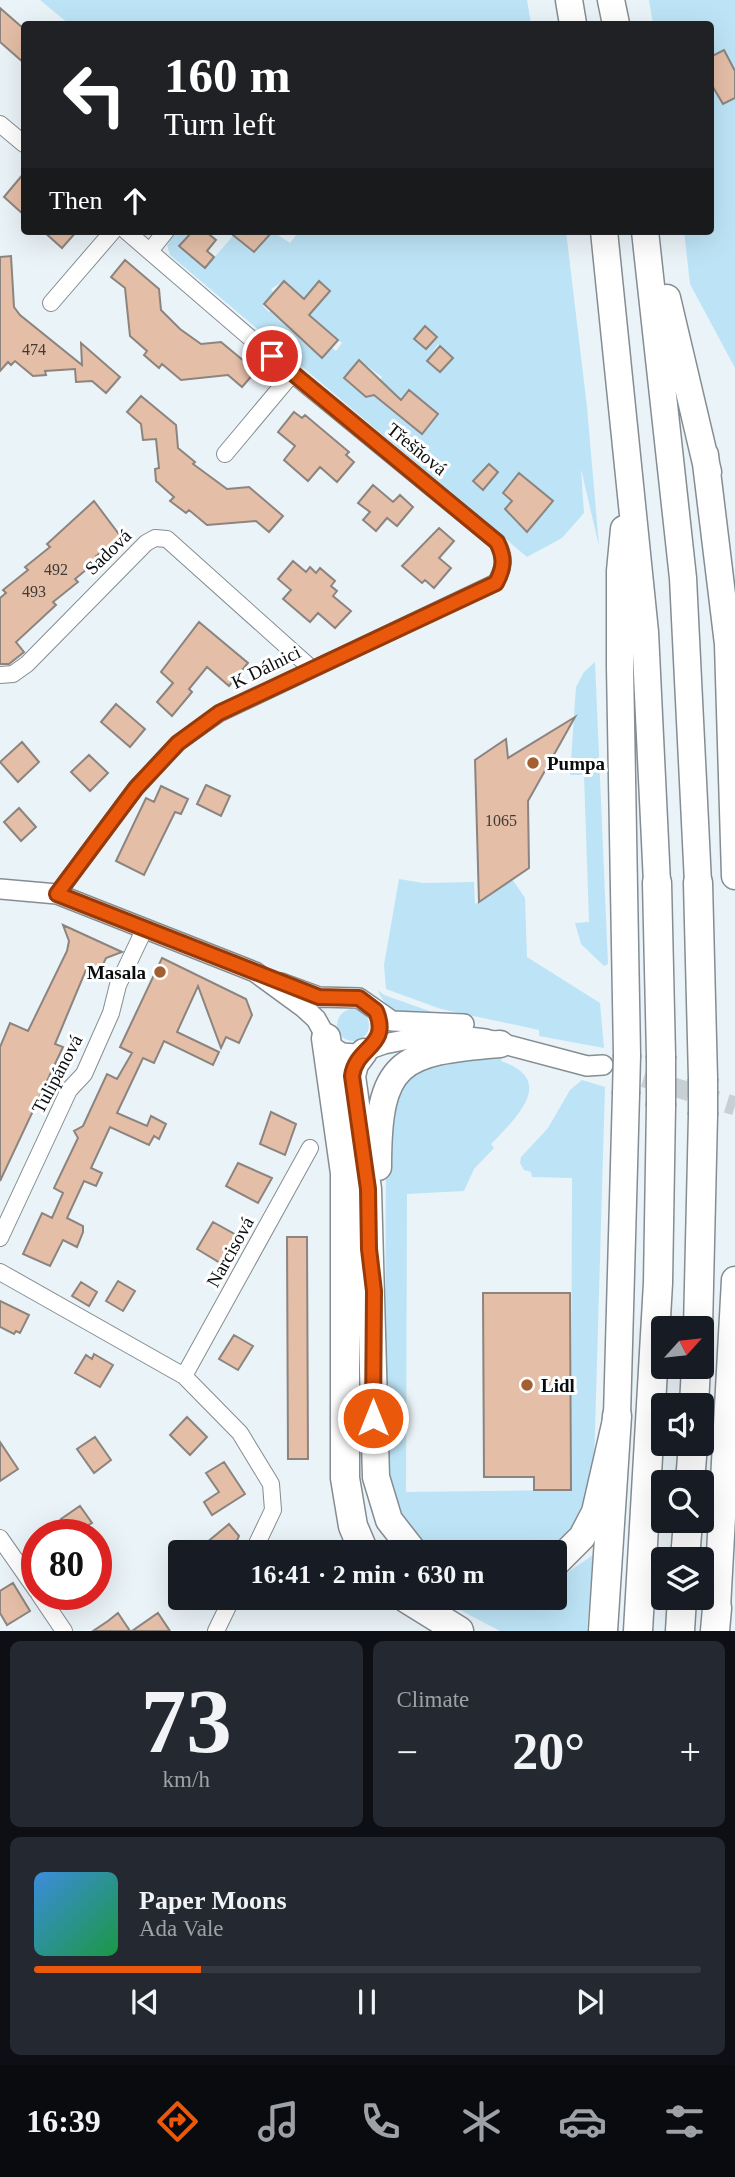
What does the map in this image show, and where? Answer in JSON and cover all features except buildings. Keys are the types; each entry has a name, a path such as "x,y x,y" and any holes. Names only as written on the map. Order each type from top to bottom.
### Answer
{"highway":[{"path":"569,0 572,21"},
{"path":"611,0 615,21"},
{"path":"604,235 630,467 654,775 657,883 661,1056 658,1283 638,1631"},
{"path":"646,235 683,578 698,883 704,1079 698,1316"},
{"path":"652,235 705,455 735,600"},
{"path":"705,455 728,644 735,876"},
{"path":"603,1631 617,1416 627,1055 620,571 630,467"},
{"path":"325,1035 345,1173 345,1478 353,1526 359,1540"},
{"path":"374,1291 379,1250 379,1115 387,1086 405,1065 430,1051 500,1044"},
{"path":"367,1051 355,1064 352,1076 367,1177 369,1249 374,1291 376,1477 395,1530 404,1540"},
{"path":"716,1619 735,1280"},
{"path":"567,1551 582,1537 595,1512 617,1416"},
{"path":"425,1610 459,1631"},
{"path":"680,1631 681,1610"}],"street":[{"path":"0,124 21,142"},
{"path":"51,303 110,235"},
{"name":"Třešňová","path":"131,235 292,374 497,542 504,563"},
{"path":"150,251 163,235"},
{"path":"225,454 292,374"},
{"name":"Sadová","path":"0,675 13,674 27,664 146,543 155,538 167,539 312,668"},
{"name":"K Dálnici","path":"57,894 136,788 178,743 219,713 496,583 504,563"},
{"path":"0,889 57,894 319,997 365,1000 392,1021 444,1022 493,1030 586,1054 603,1065 587,1066 500,1044 446,1035 414,1038 367,1051 342,1053 303,1007 258,974"},
{"name":"Tulipánová","path":"0,1238 69,1090 84,1074 111,1013 118,985 145,928"},
{"path":"325,1035 325,1014 344,998"},
{"path":"367,1051 380,1028 376,1011"},
{"name":"Narcisová","path":"184,1376 310,1148"},
{"path":"0,1272 184,1376 240,1433 271,1484 273,1510 259,1540"},
{"path":"0,1538 21,1568"},
{"path":"50,1610 64,1631"},
{"path":"216,1631 226,1610"}],"shaded area":[{"path":"40,0 527,0 530,21 65,21"},
{"path":"649,0 735,0 735,368 690,284 684,235 714,235 714,21 652,21"},
{"path":"173,235 190,235 180,246 205,268 232,235 237,235 235,237 254,252 269,235 278,235 290,243 296,235 566,235 587,407 599,546 581,469 584,513 562,538 527,557 170,255 167,245","holes":["284,281 291,287 269,312 263,306 274,293 271,289","319,324 342,343 336,351 331,347 322,358 304,342","438,344 453,358 440,372 427,361","359,360 382,377 379,382 382,385 373,396 369,394 366,397 344,379","409,390 438,414 422,434 393,410","521,474 553,501 527,532 505,509 512,501 506,496"]},
{"path":"595,662 608,964 604,966 581,944 575,923 589,922 584,775 570,775 576,687 584,672"},
{"path":"399,879 423,883 474,882 475,904 512,879 525,898 527,957 600,1003 604,1048 539,1036 539,1030 441,1009 386,989 384,965"},
{"path":"378,990 384,995 449,1018 398,1012 383,1000"},
{"path":"353,1009 364,1014 369,1025 364,1036 353,1041 342,1036 337,1025 342,1014"},
{"path":"502,1057 501,1061 518,1069 527,1078 529,1089 520,1112 491,1144 494,1148 474,1169 464,1191 407,1194 406,1492 571,1490 572,1178 532,1177 531,1172 524,1170 520,1163 521,1157 548,1128 570,1090 582,1080 605,1087 594,1465 587,1494 573,1524 577,1528 566,1540 414,1540 408,1534 389,1485 385,1421 386,1140 390,1101 422,1064"},
{"path":"593,1555 587,1631 500,1631 460,1610 567,1610 567,1573"}],"tunnel":[{"path":"616,1069 735,1106"}],"place":[{"name":"Pumpa","path":"533,763"},
{"name":"Masala","path":"160,972"},
{"name":"Lidl","path":"527,1385"}],"route":[{"path":"272,356 497,542 503,554 502,572 496,583 219,713 178,743 136,788 57,894 319,997 352,997 365,1000 376,1011 380,1020 378,1037 355,1064 352,1076 368,1189 369,1249 374,1291 373,1418"}]}
